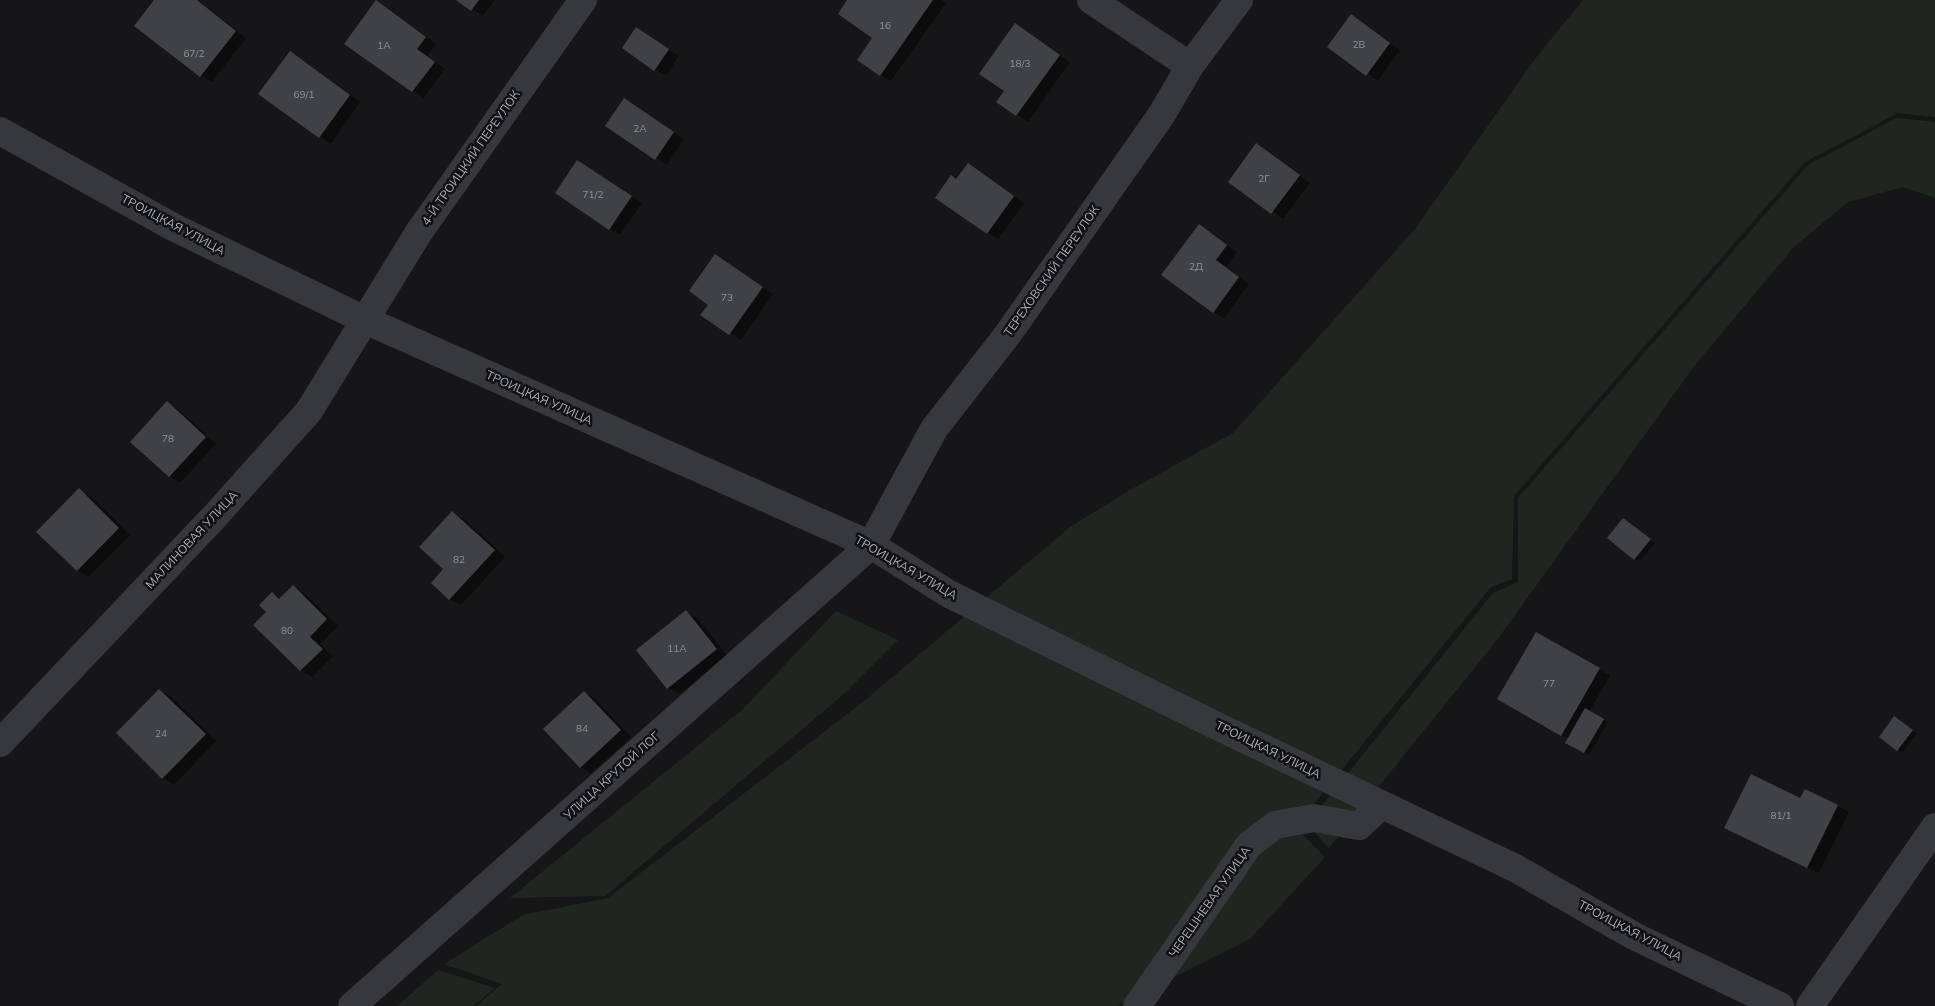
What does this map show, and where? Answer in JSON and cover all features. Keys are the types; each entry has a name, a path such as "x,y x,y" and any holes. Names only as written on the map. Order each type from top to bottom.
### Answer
{"street":[{"name":"4-Й ТРОИЦКИЙ ПЕРЕУЛОК","path":"365,320 419,232 583,0"},
{"path":"1091,0 1190,66"},
{"name":"ТЕРЕХОВСКИЙ ПЕРЕУЛОК","path":"871,545 934,429 1014,326 1162,114 1190,66 1239,0"},
{"name":"ТРОИЦКАЯ УЛИЦА","path":"0,131 175,228 365,320 871,545 966,603 1194,715 1515,868 1634,936 1780,1006"},
{"name":"МАЛИНОВАЯ УЛИЦА","path":"0,743 215,516 309,410 365,320"},
{"name":"УЛИЦА КРУТОЙ ЛОГ","path":"352,1006 871,545"},
{"name":"ЧЕРЕШНЕВАЯ УЛИЦА","path":"1137,1006 1249,845 1275,825 1314,818 1359,826 1381,805"},
{"path":"1810,1006 1935,827"}],"shaded area":[{"path":"1583,0 1935,0 1935,117 1898,113 1805,162 1514,496 1512,579 1490,588 1295,827 1325,857 1250,939 1116,1006 476,1006 502,984 444,964 523,915 608,898 863,702 1070,527 1130,490 1233,433 1415,229 1535,59"},
{"path":"1897,118 1935,122 1935,198 1903,187 1848,202 1795,246 1695,365 1497,640 1329,848 1307,824 1493,593 1518,582 1518,498 1808,165"},
{"path":"836,611 898,640 845,693 605,896 510,898 743,709"},
{"path":"438,970 495,988 473,1006 397,1006"}],"building":[{"path":"154,0 197,0 236,31 200,77 134,26"},
{"path":"376,0 426,37 417,49 435,62 412,92 344,44"},
{"path":"456,0 479,0 471,11"},
{"path":"847,0 933,0 880,76 857,60 872,38 838,14"},
{"path":"1351,14 1390,43 1366,76 1327,47"},
{"path":"1015,23 1060,55 1016,116 996,102 1004,91 979,74"},
{"path":"636,27 669,49 654,71 622,48"},
{"path":"290,51 350,95 319,138 258,94"},
{"path":"624,98 674,132 655,160 605,126"},
{"path":"1256,143 1300,175 1271,214 1228,182"},
{"path":"577,160 632,196 609,230 555,193"},
{"path":"968,163 1014,196 987,234 935,198 951,175 956,179"},
{"path":"1199,224 1227,245 1216,260 1239,277 1213,313 1161,275"},
{"path":"715,254 763,287 729,335 700,315 708,305 689,291"},
{"path":"167,401 206,437 169,477 130,442"},
{"path":"79,488 119,528 77,571 36,532"},
{"path":"452,511 495,550 449,600 431,583 443,569 419,547"},
{"path":"1623,518 1651,539 1634,560 1607,538"},
{"path":"293,585 327,619 310,637 323,649 300,671 253,625 266,612 259,605 272,592 279,599"},
{"path":"686,610 717,649 667,689 636,650"},
{"path":"1536,632 1600,668 1561,736 1497,699"},
{"path":"159,689 206,734 162,779 116,733"},
{"path":"584,691 621,730 580,768 543,729"},
{"path":"1585,708 1604,719 1584,753 1565,743"},
{"path":"1894,716 1913,730 1897,751 1879,737"},
{"path":"1751,774 1800,798 1805,789 1838,805 1807,868 1724,828"}]}
